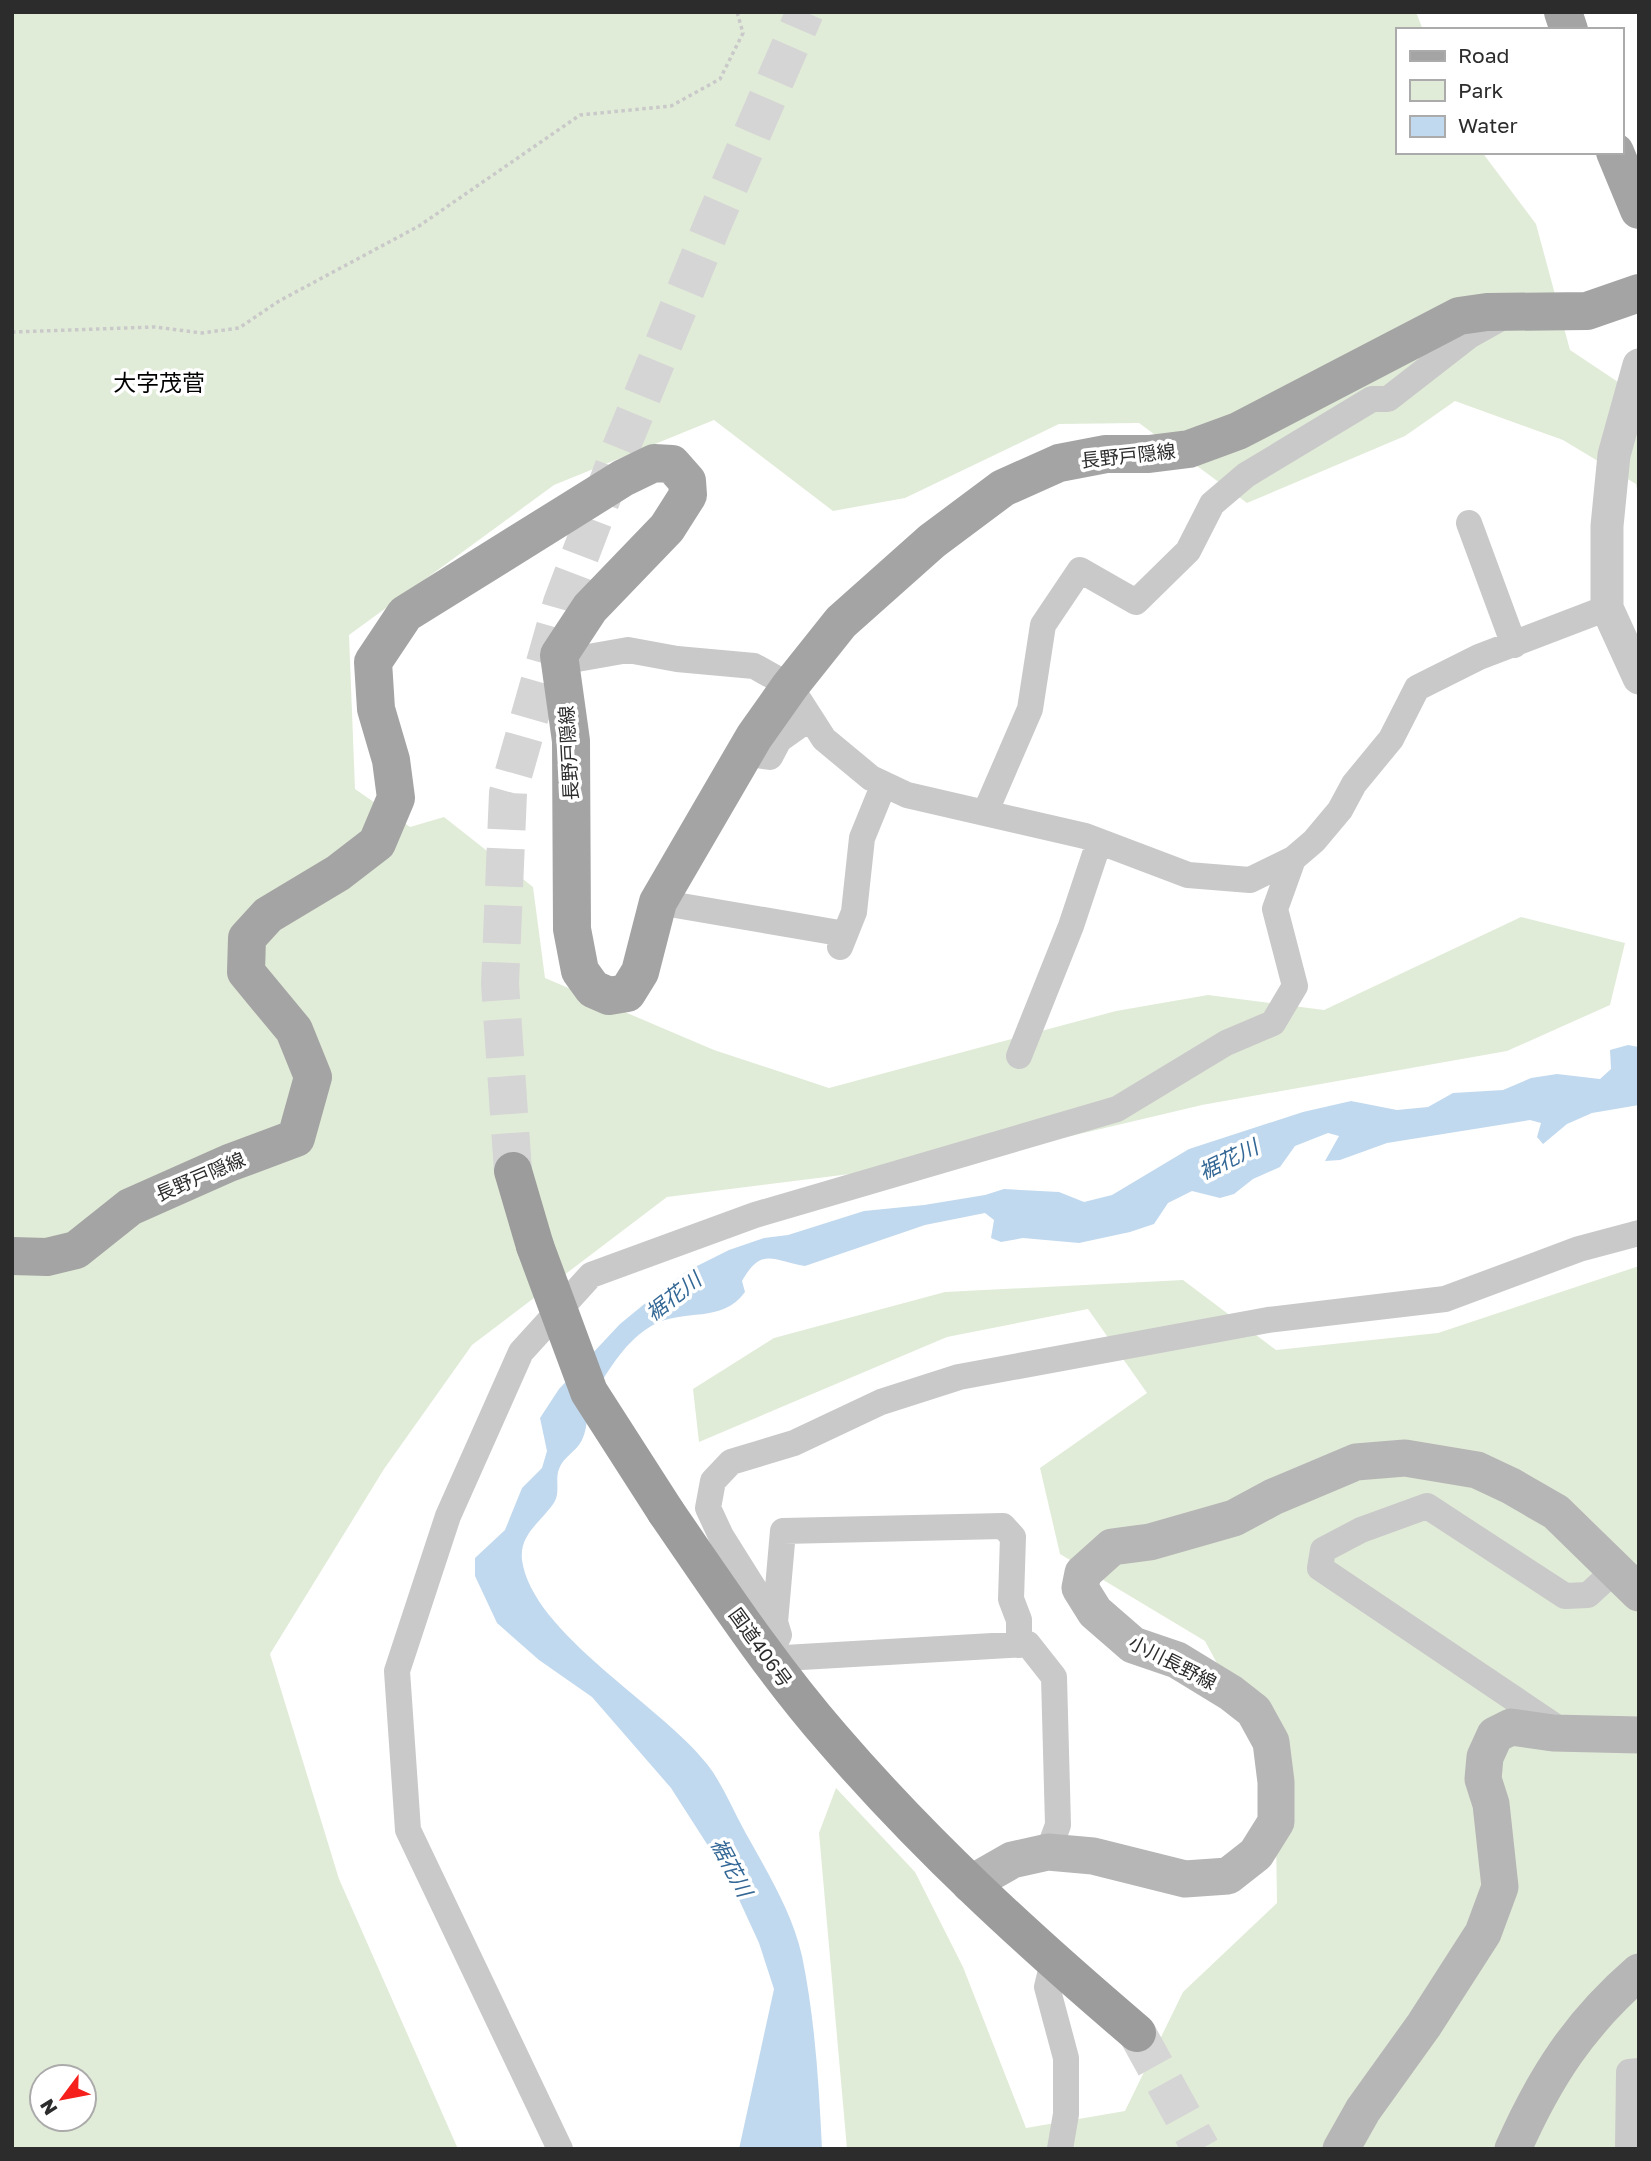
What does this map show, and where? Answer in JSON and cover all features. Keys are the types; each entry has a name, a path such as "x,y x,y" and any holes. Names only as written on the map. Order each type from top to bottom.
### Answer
{"highway":[{"name":"国道406号","path":"513,1171 535,1246 589,1392 666,1511 767,1658 831,1738 970,1884 1053,1962 1137,2033"}],"main road":[{"path":"1616,154 1639,210"},
{"name":"長野戸隠線","path":"12,1256 47,1257 76,1250 130,1207 229,1163 296,1138 313,1077 294,1030 246,972 247,938 268,915 338,873 377,843 396,797 391,760 376,709 373,662 405,614 623,478 654,463 672,464 687,481 688,495 667,528 590,608 559,655 571,741 572,929 580,971 593,989 608,996 627,993 640,972 658,902 743,753 790,686 841,622 879,586 1003,488 1071,461 1105,454 1149,454 1189,449 1238,431 1459,316 1587,311 1639,293"},
{"name":"小川長野線","path":"970,1884 1012,1860 1048,1852 1093,1856 1185,1879 1228,1876 1256,1854 1276,1822 1276,1782 1271,1742 1254,1712 1231,1693 1177,1660 1133,1645 1095,1612 1080,1588 1083,1573 1112,1547 1150,1542 1234,1518 1273,1497 1356,1462 1405,1458 1477,1470 1511,1486 1556,1512 1627,1581"},
{"path":"1341,2149 1363,2110 1424,2025 1483,1933 1500,1887 1491,1804 1483,1779 1485,1757 1495,1735 1511,1727 1566,1734 1639,1735"},
{"path":"1513,2149 1537,2094 1570,2042 1606,2001 1639,1972"}],"street":[{"path":"985,813 1030,709 1043,625 1080,570 1136,602 1188,551 1212,504 1246,475 1372,399 1388,398 1469,336 1513,312"},
{"path":"1639,365 1614,455 1606,526 1606,608 1639,678"},
{"path":"1469,523 1514,645"},
{"path":"560,662 628,650 702,662 754,666 790,686 824,739 871,778 907,795 1099,842 1188,875 1250,880 1293,859 1314,841 1340,810 1354,784 1391,739 1417,688 1479,657 1606,608"},
{"path":"743,753 770,757 779,740 810,718"},
{"path":"658,902 842,940 854,912 862,838 884,784"},
{"path":"1019,1056 1071,926 1099,842"},
{"path":"560,2149 408,1830 397,1671 448,1516 521,1352 590,1275 755,1215 1117,1109 1226,1043 1273,1023 1295,986 1275,909 1293,859"},
{"path":"767,1658 779,1635 775,1622 721,1536 708,1508 713,1481 731,1462 794,1443 881,1402 959,1377 1268,1320 1445,1299 1579,1249 1639,1233"},
{"path":"1566,1734 1320,1568 1323,1550 1361,1530 1427,1506 1565,1596 1588,1595 1627,1581"},
{"path":"775,1622 783,1531 1003,1526 1013,1537 1011,1599 1019,1620 1020,1644"},
{"path":"767,1658 1028,1644 1054,1677 1058,1825 1048,1852"},
{"path":"1053,1962 1047,1987 1066,2058 1066,2114 1060,2149"},
{"path":"1628,2149 1629,2072 1639,2071"}],"path":[{"path":"12,332 155,327 202,333 239,328 279,300 419,226 580,115 671,106 720,79 743,33 737,12"}],"green space":[{"path":"12,12 1416,12 1422,28 1396,28 1396,154 1484,154 1536,224 1570,350 1639,396 1639,500 1636,484 1563,440 1455,401 1405,436 1247,503 1139,423 1059,424 905,498 833,511 714,420 554,485 349,635 355,789 410,827 444,817 533,887 545,978 714,1050 829,1088 1116,1011 1208,995 1324,1010 1521,917 1625,943 1610,1005 1507,1051 1202,1105 978,1158 667,1197 472,1345 384,1469 270,1654 339,1879 458,2149 12,2149"},
{"path":"1639,1266 1639,2149 847,2149 819,1833 836,1788 915,1872 963,1967 1026,2128 1125,2111 1183,1992 1277,1903 1275,1771 1205,1641 1060,1554 1040,1468 1147,1393 1088,1309 947,1337 699,1442 693,1389 774,1338 945,1292 1183,1280 1276,1350 1438,1333"}],"water":[{"name":"裾花川","path":"1628,1045 1639,1047 1639,1105 1592,1113 1567,1124 1543,1144 1537,1137 1541,1123 1530,1120 1387,1143 1340,1160 1325,1161 1339,1136 1328,1133 1295,1146 1280,1167 1253,1179 1234,1194 1220,1198 1192,1191 1168,1203 1154,1224 1130,1232 1079,1243 1023,1238 1001,1242 991,1238 994,1220 985,1213 925,1225 805,1266 769,1258 756,1263 749,1270 742,1281 745,1292 736,1302 714,1312 677,1317 653,1325 635,1338 619,1355 591,1399 582,1440 561,1465 555,1501 524,1542 522,1560 531,1587 549,1614 573,1641 686,1741 707,1764 769,1876 798,1939 813,2028 822,2149 739,2149 774,1989 759,1943 730,1880 671,1788 592,1697 539,1660 497,1623 475,1576 475,1558 505,1530 522,1488 542,1468 547,1451 540,1418 559,1389 620,1324 687,1271 729,1250 764,1238 788,1235 864,1211 924,1205 985,1195 1004,1189 1059,1192 1084,1202 1112,1195 1189,1149 1303,1112 1351,1101 1397,1110 1428,1107 1453,1093 1503,1090 1531,1078 1557,1074 1600,1079 1611,1069 1610,1050"}],"tunnel":[{"path":"513,1171 500,984 508,793 562,603 620,450 714,221 805,12"},
{"path":"1137,2033 1201,2149"}],"district":[{"name":"大字茂菅","path":"159,382"}]}
